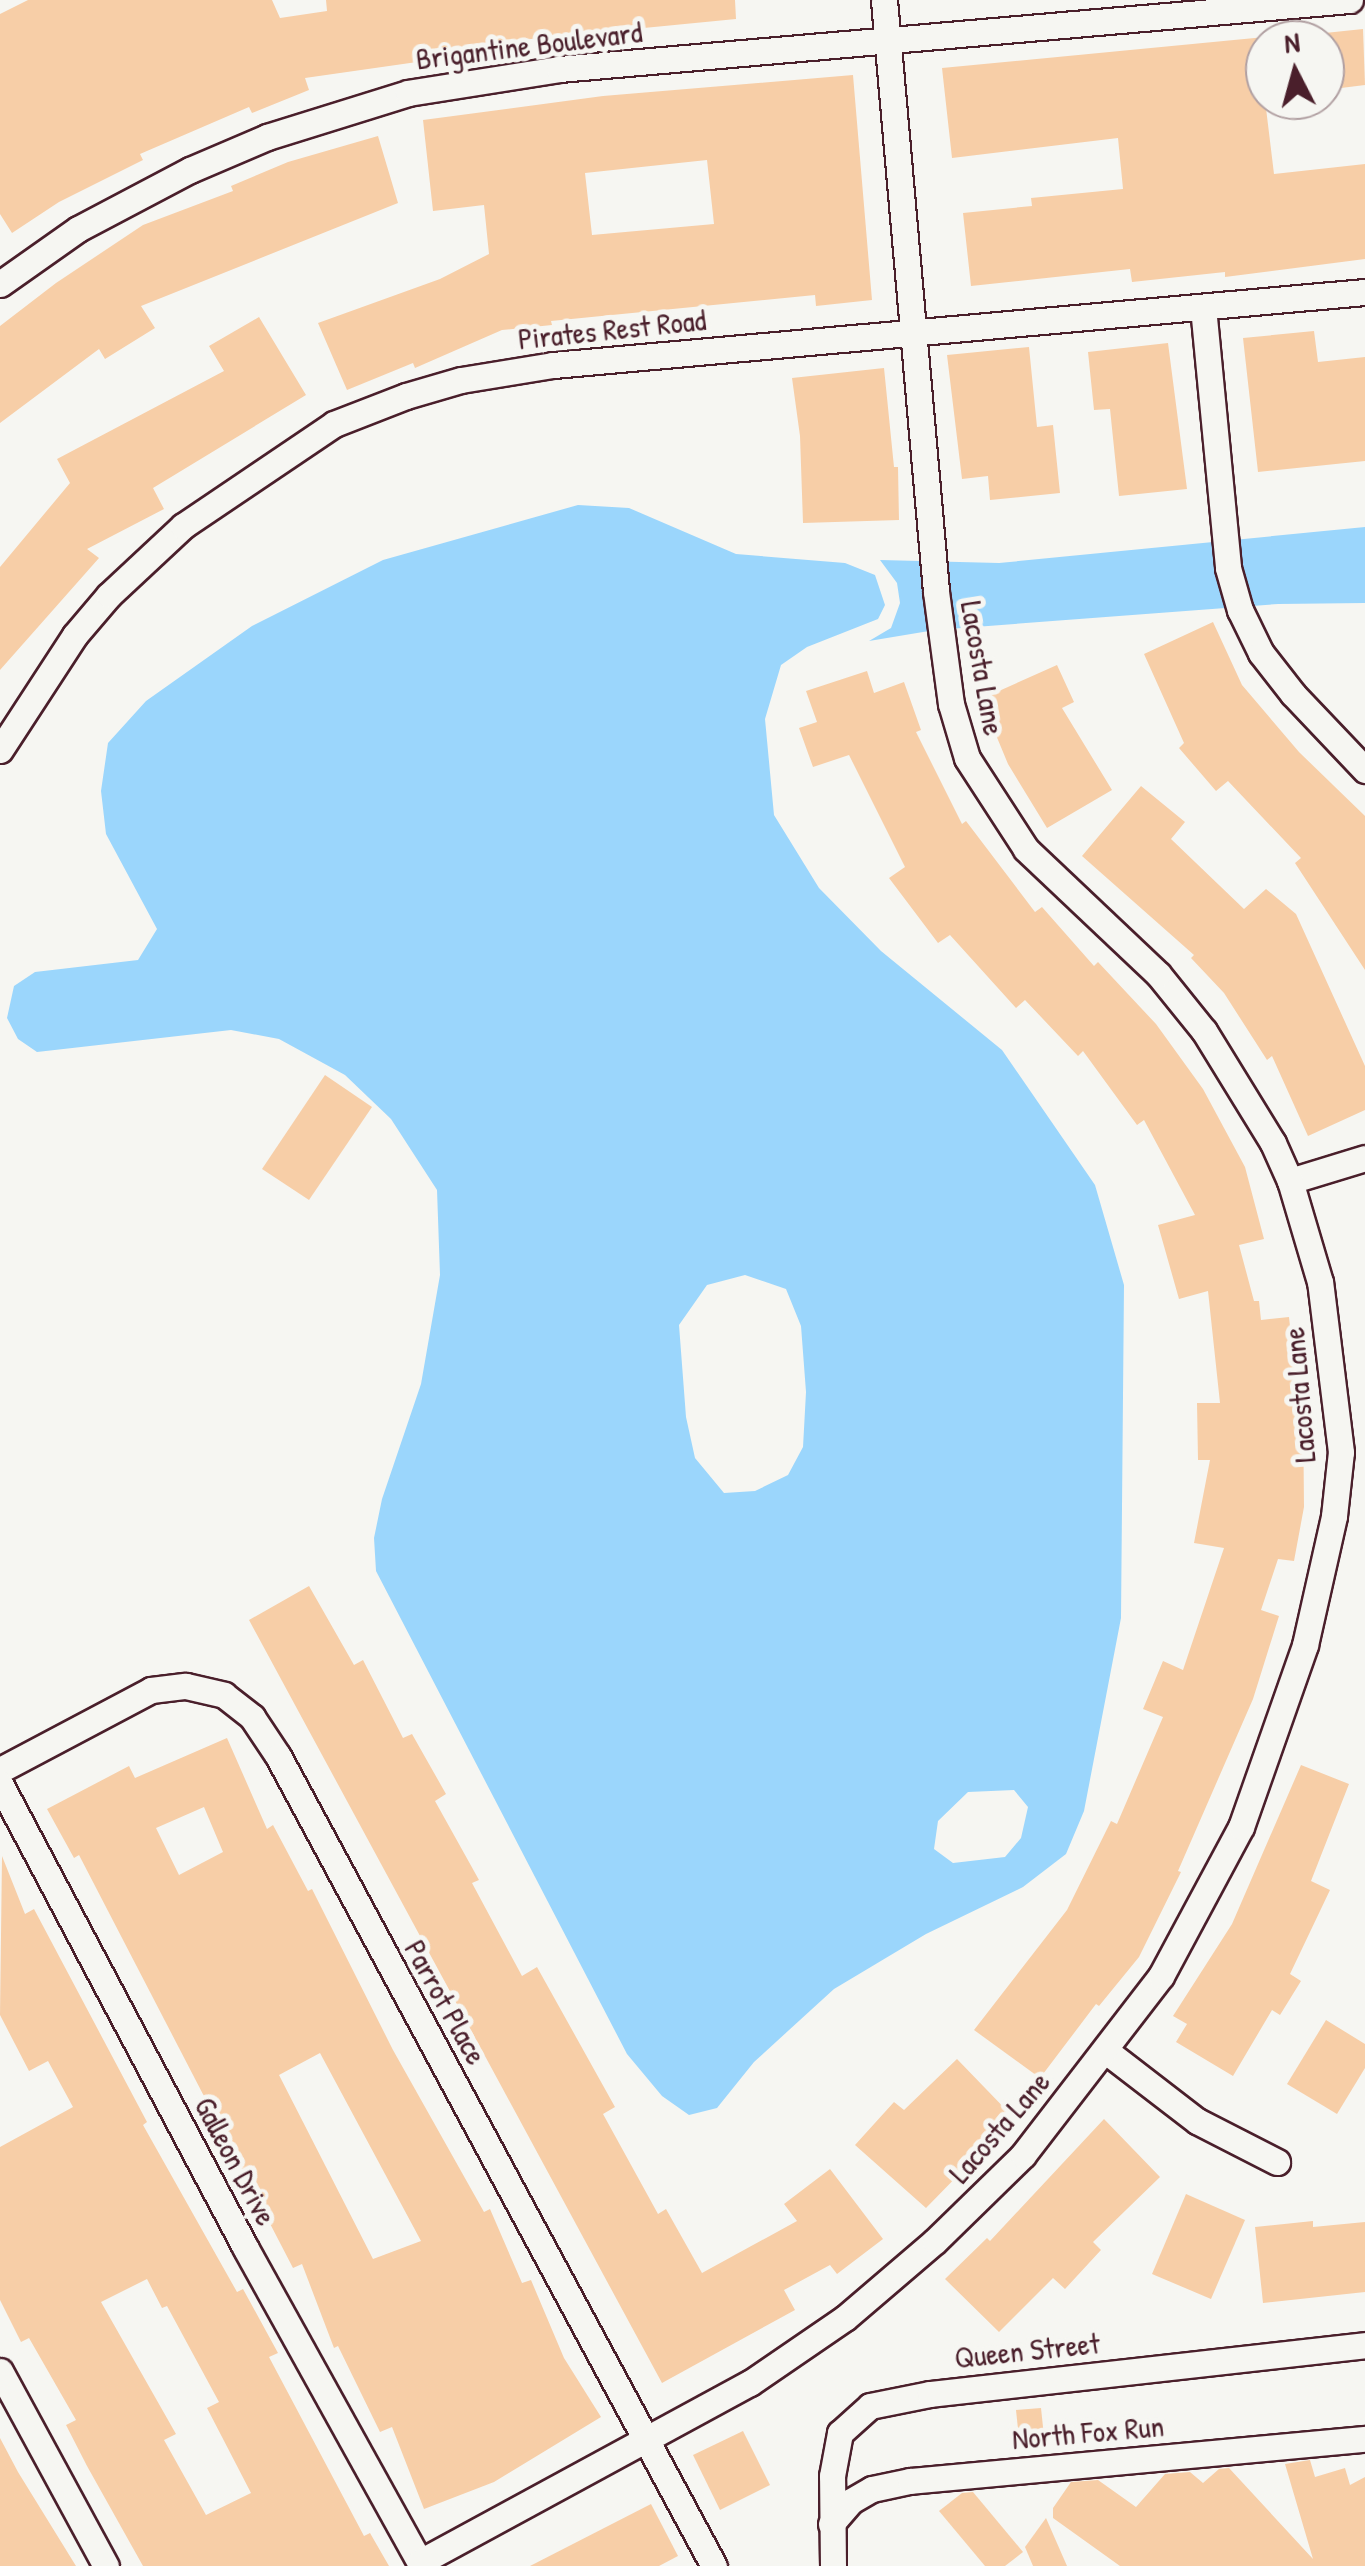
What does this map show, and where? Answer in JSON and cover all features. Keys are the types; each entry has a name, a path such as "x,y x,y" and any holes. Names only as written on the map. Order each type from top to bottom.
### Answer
{"street":[{"name":"Lacosta Lane","path":"421,2564 750,2383 860,2305 1010,2168 1106,2051 1160,1976 1241,1827 1306,1645 1334,1516 1353,1451 1320,1282 1290,1181 1266,1130 1204,1031 1158,974 1026,849 967,758 944,661 884,0"},
{"name":"Brigantine Boulevard","path":"0,284 78,228 190,170 267,137 408,93 559,69 1350,0"},
{"name":"Pirates Rest Road","path":"2,752 75,635 110,595 217,499 334,424 462,380 553,365 1365,292"},
{"path":"1203,306 1228,568 1240,610 1262,652 1293,694 1365,770"},
{"path":"1290,1181 1365,1158"},
{"name":"Parrot Place","path":"0,1770 151,1690 186,1686 224,1695 252,1718 278,1756 714,2566"},
{"name":"Galleon Drive","path":"0,1784 236,2230 421,2564"},
{"path":"1106,2051 1197,2121 1278,2162"},
{"name":"Queen Street","path":"834,2566 832,2476 840,2433 870,2406 930,2394 1365,2345"},
{"path":"0,2371 106,2566"},
{"name":"North Fox Run","path":"831,2524 850,2501 872,2489 910,2480 1365,2439"}],"water":[{"path":"578,505 629,508 736,554 845,563 875,575 885,605 878,619 807,647 781,665 765,719 774,815 819,888 881,951 1002,1050 1095,1185 1124,1285 1121,1618 1084,1811 1066,1854 1023,1887 926,1934 834,1989 754,2062 717,2108 689,2115 662,2096 627,2054 376,1571 374,1538 382,1499 421,1384 440,1275 437,1190 391,1119 345,1075 279,1039 231,1030 37,1052 18,1039 7,1018 14,986 35,972 138,960 157,929 106,834 101,791 108,743 146,701 252,626 383,560","holes":["745,1275 786,1289 801,1326 806,1392 803,1447 788,1475 755,1491 724,1493 695,1458 686,1417 679,1325 707,1285","1014,1790 1028,1807 1021,1838 1005,1857 953,1863 934,1849 938,1821 968,1792"]},
{"path":"1365,527 1365,603 1278,604 935,630 869,641 891,628 900,603 897,583 880,560 999,563"}],"building":[{"path":"28,0 272,0 280,18 327,11 326,0 735,0 736,19 479,44 480,53 305,78 309,90 252,113 249,107 140,154 143,160 59,202 12,233 0,214 0,14"},
{"path":"1363,29 1365,85 1345,88 1345,31"},
{"path":"1245,39 1245,120 1267,120 1274,174 1365,164 1365,259 1225,277 1225,272 1132,282 1130,269 971,286 963,213 1032,206 1031,198 1123,189 1118,138 952,158 942,68"},
{"path":"853,75 872,300 816,306 815,295 551,321 552,325 502,330 415,368 413,363 347,390 318,323 440,279 489,254 484,205 433,211 423,120 603,96","holes":["707,160 714,224 592,235 585,173"]},
{"path":"378,136 398,203 141,306 155,328 105,359 99,349 0,423 0,326 56,283 143,225 233,191 231,186 288,162"},
{"path":"259,317 306,395 153,488 164,509 87,549 99,558 0,670 0,567 70,483 57,459 224,371 209,346"},
{"path":"1314,331 1318,362 1365,357 1365,461 1258,472 1243,338"},
{"path":"1168,343 1187,489 1119,496 1110,409 1094,410 1088,352"},
{"path":"1029,347 1037,427 1053,425 1060,493 990,500 988,476 962,479 947,355"},
{"path":"884,368 894,467 898,467 899,520 803,523 800,436 792,378"},
{"path":"1213,622 1242,685 1299,752 1365,816 1365,970 1295,863 1301,858 1228,781 1216,791 1179,748 1184,743 1144,654"},
{"path":"1057,665 1074,702 1062,708 1112,790 1047,828 1008,764 981,699"},
{"path":"867,671 874,693 904,682 921,730 916,732 962,824 966,821 1035,912 1042,907 1094,966 1098,962 1156,1024 1203,1089 1245,1167 1264,1239 1239,1245 1254,1301 1259,1301 1261,1320 1289,1317 1298,1402 1303,1402 1304,1507 1294,1561 1278,1559 1261,1610 1279,1616 1253,1699 1178,1871 1181,1872 1139,1957 1099,2006 1096,2004 1040,2078 974,2030 1067,1910 1111,1821 1117,1824 1163,1717 1143,1709 1163,1661 1183,1670 1224,1548 1194,1543 1210,1460 1198,1460 1197,1403 1220,1403 1208,1291 1179,1299 1158,1225 1195,1215 1144,1120 1137,1125 1083,1051 1078,1056 1025,1000 1016,1008 950,935 938,943 889,878 905,867 849,755 813,767 799,728 817,722 806,691"},
{"path":"1141,786 1185,822 1171,839 1244,909 1266,889 1296,914 1365,1066 1365,1110 1308,1136 1272,1056 1267,1060 1224,993 1191,958 1194,955 1082,856"},
{"path":"325,1075 372,1107 309,1200 262,1169"},
{"path":"309,1586 354,1665 363,1660 403,1738 412,1734 446,1794 435,1801 479,1880 472,1883 522,1976 537,1967 615,2107 603,2114 658,2214 666,2209 702,2273 797,2221 784,2204 830,2169 883,2239 837,2274 830,2265 784,2290 795,2310 662,2383 249,1620"},
{"path":"227,1738 267,1829 273,1825 308,1891 312,1889 393,2050 484,2212 490,2209 522,2283 531,2280 564,2358 601,2417 494,2482 424,2509 392,2427 380,2432 338,2346 334,2348 302,2264 293,2268 79,1855 74,1858 47,1809 129,1766 135,1778","holes":["204,1807 223,1852 179,1875 156,1828","320,2053 421,2241 373,2259 279,2075"]},
{"path":"1301,1765 1349,1784 1311,1881 1330,1890 1290,1974 1301,1981 1280,2015 1272,2010 1233,2076 1176,2042 1187,2024 1173,2016 1232,1924"},
{"path":"2,1856 25,1914 34,1909 147,2122 143,2125 237,2292 243,2289 278,2353 269,2357 364,2536 370,2533 389,2566 143,2566 66,2425 76,2420 29,2338 21,2342 0,2300 0,2147 73,2107 48,2061 29,2071 0,2015","holes":["147,2279 162,2308 167,2306 219,2402 207,2408 251,2493 206,2515 164,2440 176,2434 101,2302"]},
{"path":"1326,2020 1365,2044 1365,2068 1337,2114 1287,2084"},
{"path":"957,2059 1014,2118 926,2208 855,2145 894,2102 904,2110"},
{"path":"1104,2119 1160,2177 1093,2242 1101,2250 1065,2289 1053,2278 999,2332 945,2279 987,2238 990,2241"},
{"path":"1186,2194 1245,2220 1211,2299 1152,2274"},
{"path":"1313,2221 1313,2227 1365,2222 1365,2292 1263,2303 1255,2227"},
{"path":"1041,2408 1045,2446 1020,2448 1016,2410"},
{"path":"743,2431 770,2485 720,2510 693,2455"},
{"path":"0,2438 18,2472 76,2566 0,2566"},
{"path":"1310,2460 1315,2477 1345,2468 1350,2485 1365,2477 1365,2566 1120,2566 1053,2518 1053,2508 1071,2482 1098,2480 1136,2507 1165,2474 1190,2472 1203,2483 1219,2469 1229,2468 1313,2559 1285,2464"},
{"path":"973,2492 1023,2552 1005,2566 985,2566 939,2511 962,2493"},
{"path":"651,2504 678,2556 659,2566 530,2566"},
{"path":"1046,2518 1067,2566 1033,2566 1025,2547"}]}
